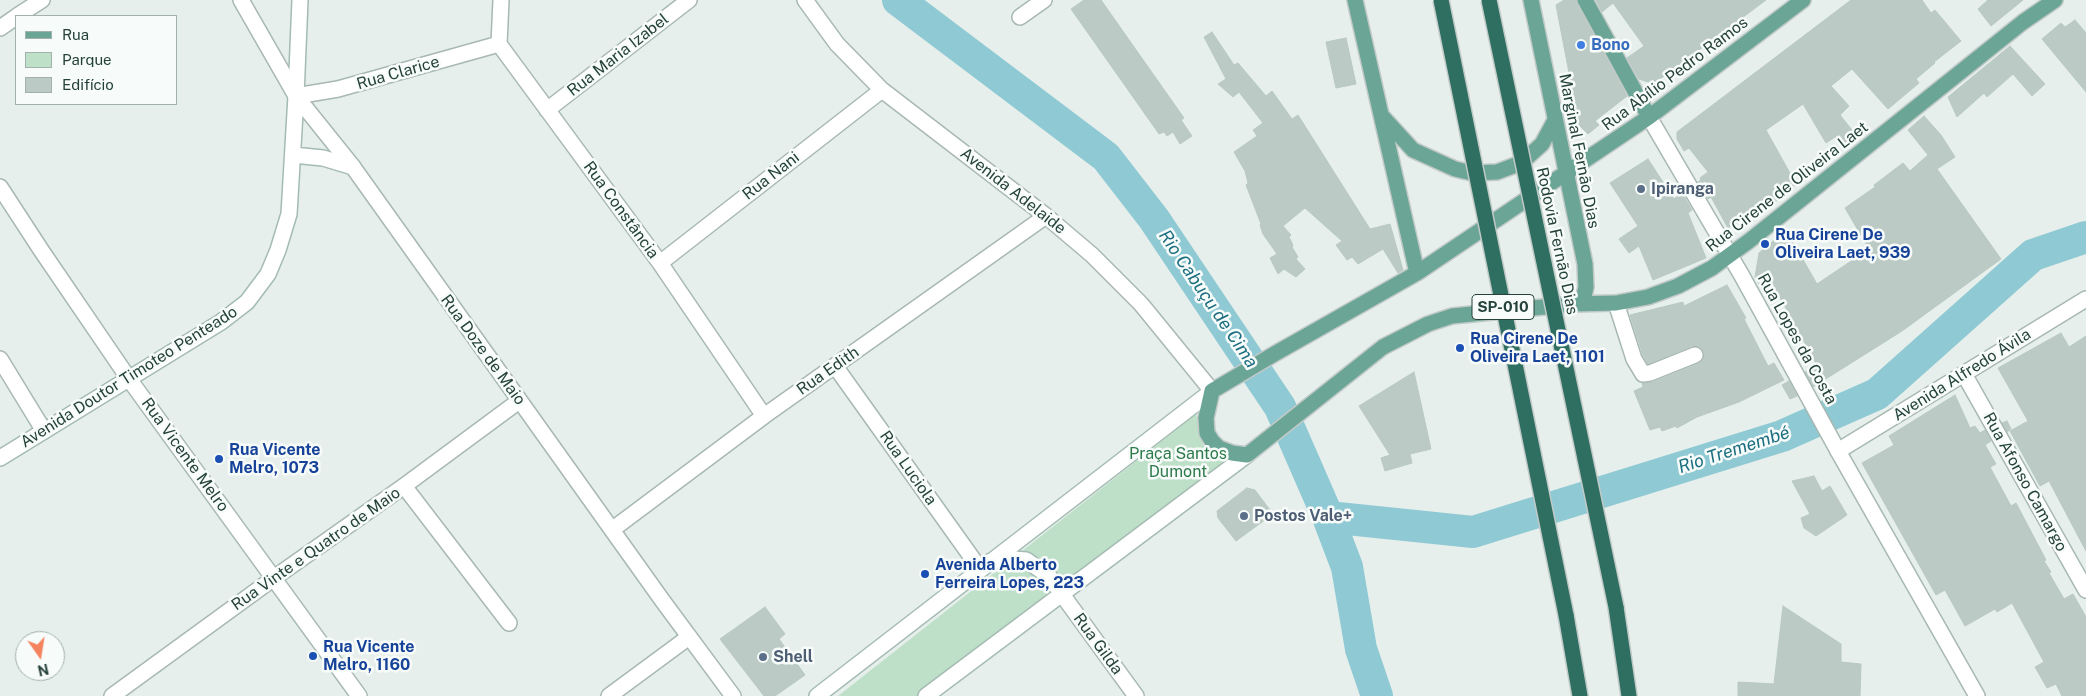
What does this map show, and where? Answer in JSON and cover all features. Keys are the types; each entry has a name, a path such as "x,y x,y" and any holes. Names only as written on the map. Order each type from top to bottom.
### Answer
{"highway":[{"name":"SP-010","path":"1441,0 1566,615 1580,696"},
{"name":"Rodovia Fernão Dias","path":"1489,0 1616,607 1629,696"}],"main road":[{"path":"1355,0 1417,273"},
{"name":"Marginal Fernão Dias","path":"1531,0 1584,264 1586,286 1584,296 1574,304"},
{"name":"Rua Lopes da Costa","path":"1585,0 1649,117"},
{"name":"Rua Abílio Pedro Ramos","path":"1218,387 1417,273 1567,174 1649,117 1803,0"},
{"name":"Rua Cirene de Oliveira Laet","path":"1247,455 1383,347 1428,324 1452,316 1574,304 1616,304 1648,297 1678,286 1730,255 2023,22 2055,0"},
{"path":"1380,114 1413,150 1455,169 1472,173 1497,172 1521,164 1542,144 1555,120"},
{"path":"1218,387 1206,418 1207,433 1219,448 1232,453 1247,455"}],"street":[{"path":"20,15 42,0"},
{"name":"Rua Doze de Maio","path":"240,0 296,96 353,167 519,401 733,696"},
{"name":"Avenida Doutor Timoteo Penteado","path":"0,458 221,322 247,302 268,274 278,250 289,214 300,0"},
{"path":"499,44 501,0"},
{"name":"Rua Maria Izabel","path":"547,110 689,0"},
{"name":"Avenida Adelaide","path":"805,0 837,44 882,90 1046,216 1092,255 1141,304 1218,387"},
{"path":"1020,17 1044,0"},
{"path":"0,28 15,18"},
{"name":"Rua Clarice","path":"296,96 338,89 499,44"},
{"name":"Rua Constância","path":"499,44 660,263 764,416"},
{"name":"Rua Nani","path":"660,263 882,90"},
{"name":"Rua Lopes da Costa","path":"1649,117 1730,255 1977,696"},
{"path":"293,155 323,158 353,167"},
{"name":"Rua Vicente Melro","path":"0,187 40,250 129,379 359,696"},
{"name":"Rua Edith","path":"613,529 764,416 1046,216"},
{"name":"Avenida Alfredo Ávila","path":"1838,450 2086,299"},
{"path":"1616,304 1634,359 1643,374 1695,355"},
{"path":"0,359 44,431"},
{"name":"Rua Luciola","path":"835,366 985,565"},
{"name":"Rua Afonso Camargo","path":"1964,374 2086,590"},
{"path":"817,696 1218,387"},
{"name":"Rua Vinte e Quatro de Maio","path":"112,696 519,401"},
{"path":"927,696 1061,593 1247,455"},
{"path":"404,486 509,623"},
{"name":"Rua Gilda","path":"985,565 1014,559 1026,560 1049,576 1136,696"},
{"path":"609,696 689,637"}],"green space":[{"name":"Praça Santos Dumont","path":"1196,414 1203,445 1225,461 918,696 838,696"}],"building":[{"path":"1084,0 1101,0 1184,118 1181,120 1192,136 1180,144 1173,132 1167,136 1164,132 1159,134 1071,9"},
{"path":"1564,0 1576,0 1627,96 1595,121 1599,125 1588,134 1579,125 1556,5"},
{"path":"1596,0 1766,0 1656,82 1651,83 1639,79 1627,58 1644,46 1613,3 1602,12"},
{"path":"1851,0 1922,0 1931,13 1935,10 1961,41 1934,62 1916,79 1919,83 1888,109 1852,69 1831,86 1849,106 1840,115 1856,135 1842,146 1835,137 1826,143 1803,104 1766,130 1796,184 1761,214 1758,210 1728,228 1711,197 1708,199 1698,182 1708,172 1689,148 1684,151 1677,139 1677,132"},
{"path":"1988,0 2023,0 1991,26 1978,9"},
{"path":"2075,20 2086,33 2086,92 2042,39 2061,23 2065,27"},
{"path":"1212,32 1234,65 1238,63 1266,96 1272,91 1292,119 1298,115 1370,229 1390,224 1403,270 1398,273 1383,249 1358,264 1352,257 1347,260 1336,245 1342,241 1305,208 1283,226 1291,235 1289,237 1293,245 1292,247 1298,257 1296,259 1305,269 1296,277 1284,269 1278,274 1270,258 1277,254 1263,234 1246,185 1248,183 1245,171 1234,152 1257,136 1253,130 1263,123 1239,92 1233,97 1218,84 1226,79 1204,37"},
{"path":"1346,38 1356,84 1336,88 1326,42"},
{"path":"2010,46 2045,84 2032,96 2013,74 1987,97 1984,93 1957,117 1948,97"},
{"path":"1924,116 1941,135 1955,157 1937,169 2001,259 1902,331 1813,387 1805,372 1817,365 1777,292 1767,298 1755,277 1759,253 1786,230 1817,284 1869,249 1845,208 1875,187 1874,185 1903,163 1910,171 1928,155 1908,130"},
{"path":"1648,159 1674,199 1682,193 1692,210 1688,213 1706,258 1653,280 1639,246 1629,253 1619,239 1638,226 1610,183"},
{"path":"1727,285 1746,318 1744,319 1768,366 1774,363 1784,380 1739,402 1697,417 1677,428 1676,426 1662,431 1660,427 1650,430 1634,391 1643,387 1642,383 1653,382 1698,364 1703,360 1704,352 1700,347 1692,346 1648,364 1643,355 1630,315 1683,302 1684,306"},
{"path":"2061,333 2069,347 2086,336 2086,551 2049,481 2040,486 2010,431 2028,421 1998,368"},
{"path":"1414,372 1431,449 1410,454 1412,463 1385,471 1381,458 1390,455 1359,406"},
{"path":"1789,381 1797,396 1790,399 1782,385"},
{"path":"1955,395 1970,428 1975,426 1980,433 1985,430 1991,441 1985,445 1996,464 1990,467 2011,506 2016,503 2046,560 2044,561 2051,572 2049,573 2064,599 2073,594 2086,617 2086,696 2062,696 2056,684 2047,688 2035,667 2044,662 2012,603 1997,612 1995,609 1965,626 1945,590 1936,595 1862,463 1894,445 1889,436"},
{"path":"2007,421 2011,429 2007,432 2002,423"},
{"path":"1814,476 1822,491 1830,486 1847,515 1816,536 1804,528 1801,518 1810,514 1792,481"},
{"name":"Postos Vale+","path":"1247,488 1255,490 1273,514 1236,541 1218,518 1217,511"},
{"path":"1783,606 1841,644 1841,662 1861,664 1860,696 1738,696 1738,682 1774,684"},
{"name":"Shell","path":"765,607 785,634 779,639 805,675 775,696 764,696 720,639"}],"waterway":[{"name":"Rio Cabuçu de Cima","path":"898,0 1106,157 1154,219 1280,407 1328,517 1347,567 1361,649 1377,696"},
{"name":"Rio Tremembé","path":"1328,517 1473,532 1782,436 1877,394 2033,255 2086,237"}],"place":[{"name":"Bono","path":"1581,45"},
{"name":"Ipiranga","path":"1641,189"},
{"name":"Rua Cirene De Oliveira Laet, 939","path":"1765,244"},
{"name":"Rua Cirene De Oliveira Laet, 1101","path":"1460,348"},
{"name":"Rua Vicente Melro, 1073","path":"219,459"},
{"name":"Postos Vale+","path":"1244,516"},
{"name":"Avenida Alberto Ferreira Lopes, 223","path":"925,574"},
{"name":"Rua Vicente Melro, 1160","path":"313,656"},
{"name":"Shell","path":"763,657"}]}
